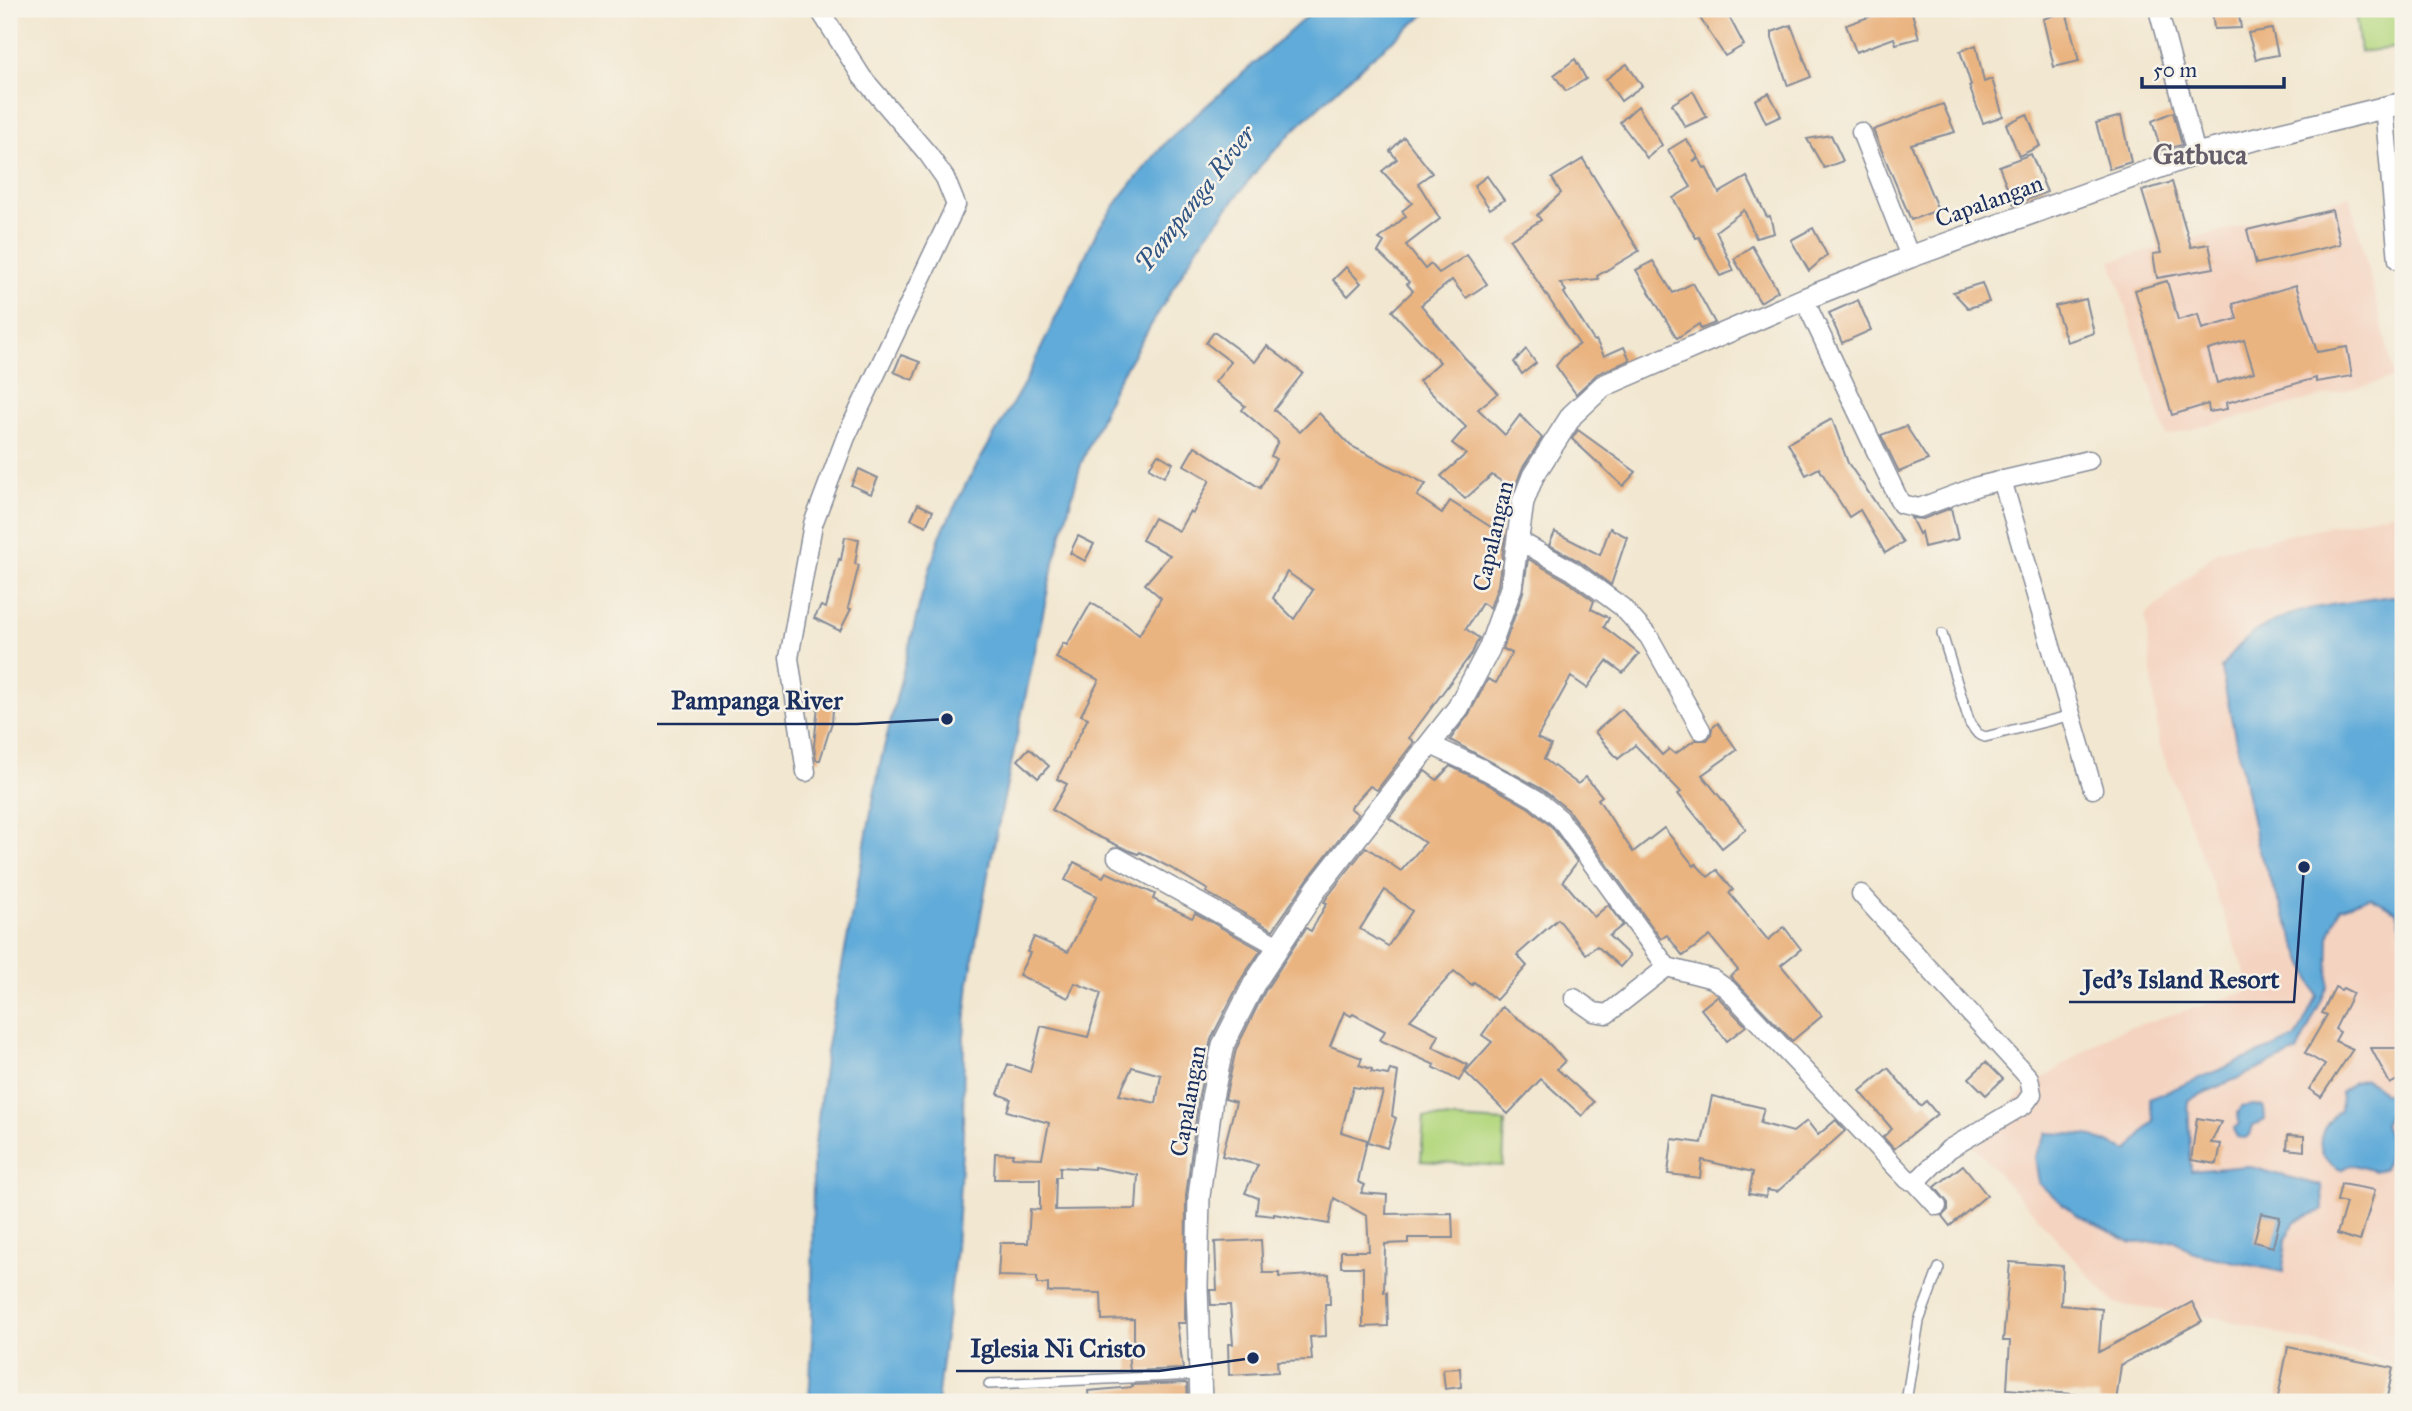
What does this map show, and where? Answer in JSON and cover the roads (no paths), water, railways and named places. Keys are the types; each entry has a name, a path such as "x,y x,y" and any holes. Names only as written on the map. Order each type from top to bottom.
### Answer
{"street":[{"path":"806,772 789,658 813,524 846,437 956,205 945,178 934,162 862,78 819,9"},
{"path":"2158,9 2196,154"},
{"path":"2394,105 2398,260"},
{"name":"Capalangan","path":"1202,1402 1197,1287 1199,1196 1212,1098 1223,1045 1254,984 1333,867 1458,708 1489,649 1511,588 1523,502 1533,476 1572,415 1603,386 1804,299 1910,257 2196,154 2394,105"},
{"path":"1861,132 1910,257"},
{"path":"1804,299 1901,504 1919,509 1978,486 2089,460"},
{"path":"2002,480 2093,789"},
{"path":"1518,540 1573,572 1622,607 1649,637 1701,730"},
{"path":"1429,744 1507,782 1536,799 1560,819 1667,967 1713,979 1727,989 1908,1180 1914,1181 1950,1149 2024,1105 2032,1094 2029,1078 1861,894"},
{"path":"1116,857 1278,946"},
{"path":"1574,998 1594,1012 1607,1014 1667,967"},
{"path":"1914,1181 1937,1206"}],"lane":[{"path":"1942,634 1970,724 1978,734 1985,737 2072,715"},
{"path":"1906,1402 1919,1321 1939,1268"},
{"path":"989,1384 1199,1376"}],"water":[{"path":"1315,9 1432,9 1371,58 1296,128 1261,165 1199,245 1114,387 1081,464 1053,566 988,874 969,982 964,1036 963,1134 956,1247 937,1402 809,1402 813,1161 826,1051 880,764 921,598 940,536 966,484 1026,380 1098,229 1167,141"},
{"path":"2392,596 2403,597 2403,935 2397,911 2370,897 2340,908 2329,937 2328,986 2297,1052 2188,1100 2191,1171 2247,1166 2322,1186 2323,1210 2295,1221 2285,1241 2283,1272 2193,1253 2176,1241 2132,1243 2075,1214 2039,1184 2035,1156 2047,1133 2088,1135 2128,1151 2154,1120 2149,1099 2296,1038 2317,996 2258,849 2221,668 2253,633 2290,615 2330,605"},
{"path":"2365,1079 2376,1085 2384,1094 2392,1093 2396,1100 2384,1125 2389,1141 2386,1163 2384,1169 2374,1171 2351,1164 2341,1170 2325,1157 2321,1149 2322,1133 2340,1110 2341,1092 2354,1082"},
{"path":"2242,1107 2264,1107 2265,1120 2253,1125 2250,1135 2245,1138 2237,1137 2233,1129 2239,1124 2238,1113"}],"place":[{"name":"Pampanga River","path":"947,719"},
{"name":"Jed's Island Resort","path":"2304,867"},
{"name":"Iglesia Ni Cristo","path":"1253,1358"}],"district":[{"name":"Gatbuca","path":"2200,154"}]}
